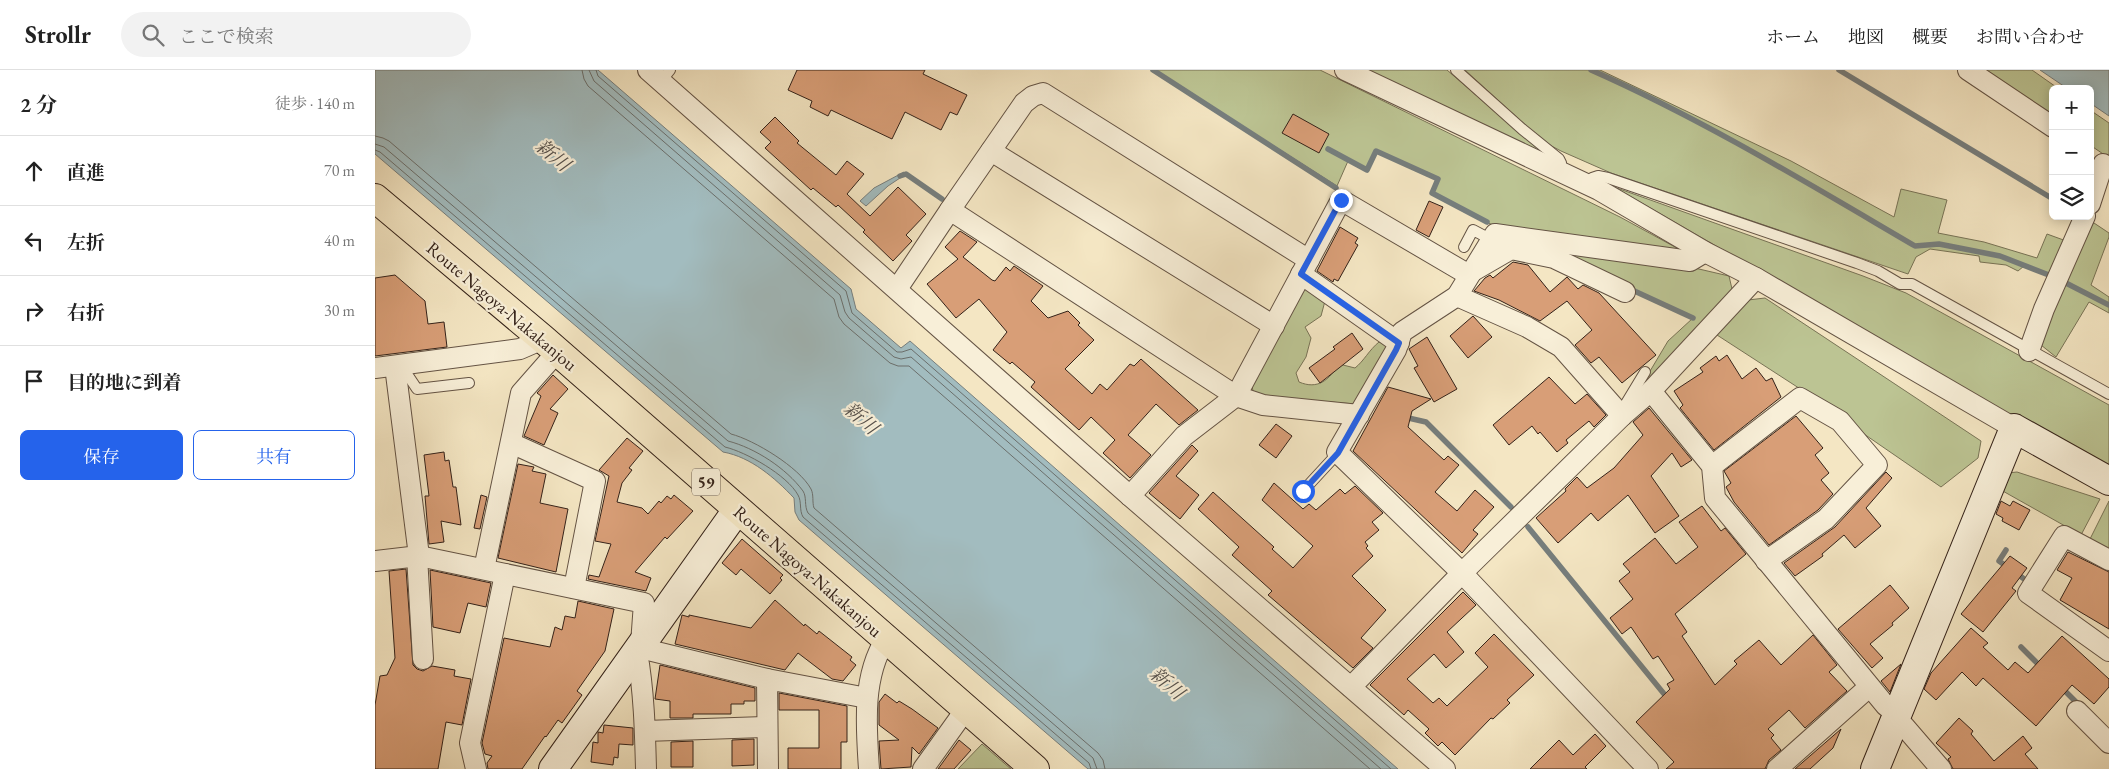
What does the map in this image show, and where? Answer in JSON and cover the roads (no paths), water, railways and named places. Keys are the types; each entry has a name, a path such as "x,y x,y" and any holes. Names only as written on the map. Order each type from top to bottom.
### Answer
{"main road":[{"name":"Route Nagoya-Nakakanjou","path":"375,198 550,346 1035,769"}],"street":[{"path":"1345,70 1590,186 1705,252 1757,278 2014,428 2109,481"},
{"path":"1969,70 2049,124"},
{"path":"660,74 897,289 1130,496 1445,769"},
{"path":"897,289 949,210 1024,103 1033,96 1043,93 1305,267 1399,343"},
{"path":"991,150 1273,326"},
{"path":"2094,194 2098,185 2101,161"},
{"path":"1130,496 1184,436 1235,396 1341,200 1470,274"},
{"path":"949,210 1235,396 1263,405 1359,415"},
{"path":"2029,351 2044,308 2083,220"},
{"path":"1648,769 1462,573 1338,453 1396,350 1402,332 1457,296 1495,234 1690,261 1705,252"},
{"path":"1470,274 1511,249 1554,258 1625,292"},
{"path":"1351,686 1621,415 1651,391 1757,278"},
{"path":"1457,296 1527,326 1561,347 1621,415"},
{"path":"423,659 418,556 390,366 550,346"},
{"path":"484,569 521,393 550,346"},
{"path":"1651,391 1712,466 1715,498 1869,688 1930,769"},
{"path":"1712,466 1800,398 1840,421 1877,465 1825,519 1766,561"},
{"path":"1875,769 1893,720 1965,551 2014,428"},
{"path":"511,443 595,481 574,588"},
{"path":"553,769 737,510"},
{"path":"2109,560 2063,536 2028,593 2109,651"},
{"path":"375,561 418,556 644,603 639,649 646,769"},
{"path":"476,769 470,744 505,574"},
{"path":"869,769 867,698 878,651 885,639"},
{"path":"639,649 767,679 867,698"},
{"path":"767,679 768,769"},
{"path":"1777,769 1869,688"},
{"path":"923,769 966,709"},
{"path":"2077,711 2109,743"},
{"path":"1893,720 1941,769"},
{"path":"645,731 767,727"}],"lane":[{"path":"1456,70 1559,159 1561,163 1559,172"},
{"path":"1590,186 1593,178 1598,176 1608,178 1857,263 1900,284 1912,284 2109,394"},
{"path":"1464,247 1473,230 1492,240"},
{"path":"390,366 417,389 469,383"},
{"path":"1621,415 1645,372"},
{"path":"1303,491 1338,453"}],"water":[{"name":"新川","path":"375,70 598,70 851,289 856,309 901,348 910,341 1398,769 1088,769 799,520 795,512 794,498 779,483 753,463 723,452 375,154"},
{"path":"2040,70 2109,70 2109,116 2094,106 2094,85 2062,85"},
{"path":"904,172 906,174 888,186 866,206 860,201 874,188"}],"waterway":[{"path":"1153,70 1336,188"},
{"path":"1591,70 1715,131 1915,246 1939,244 2000,256 2054,277"},
{"path":"1839,70 2049,197"},
{"path":"1328,149 1367,170 1376,151 1438,179 1432,193 1487,222"},
{"path":"900,176 906,174 942,199"},
{"path":"2062,281 2109,305"},
{"path":"1630,289 1693,318"},
{"path":"1404,417 1426,422 1511,507"},
{"path":"1528,527 1669,700"},
{"path":"2006,550 1999,561 2027,581"},
{"path":"2021,647 2042,668"},
{"path":"2061,687 2078,704"}]}
